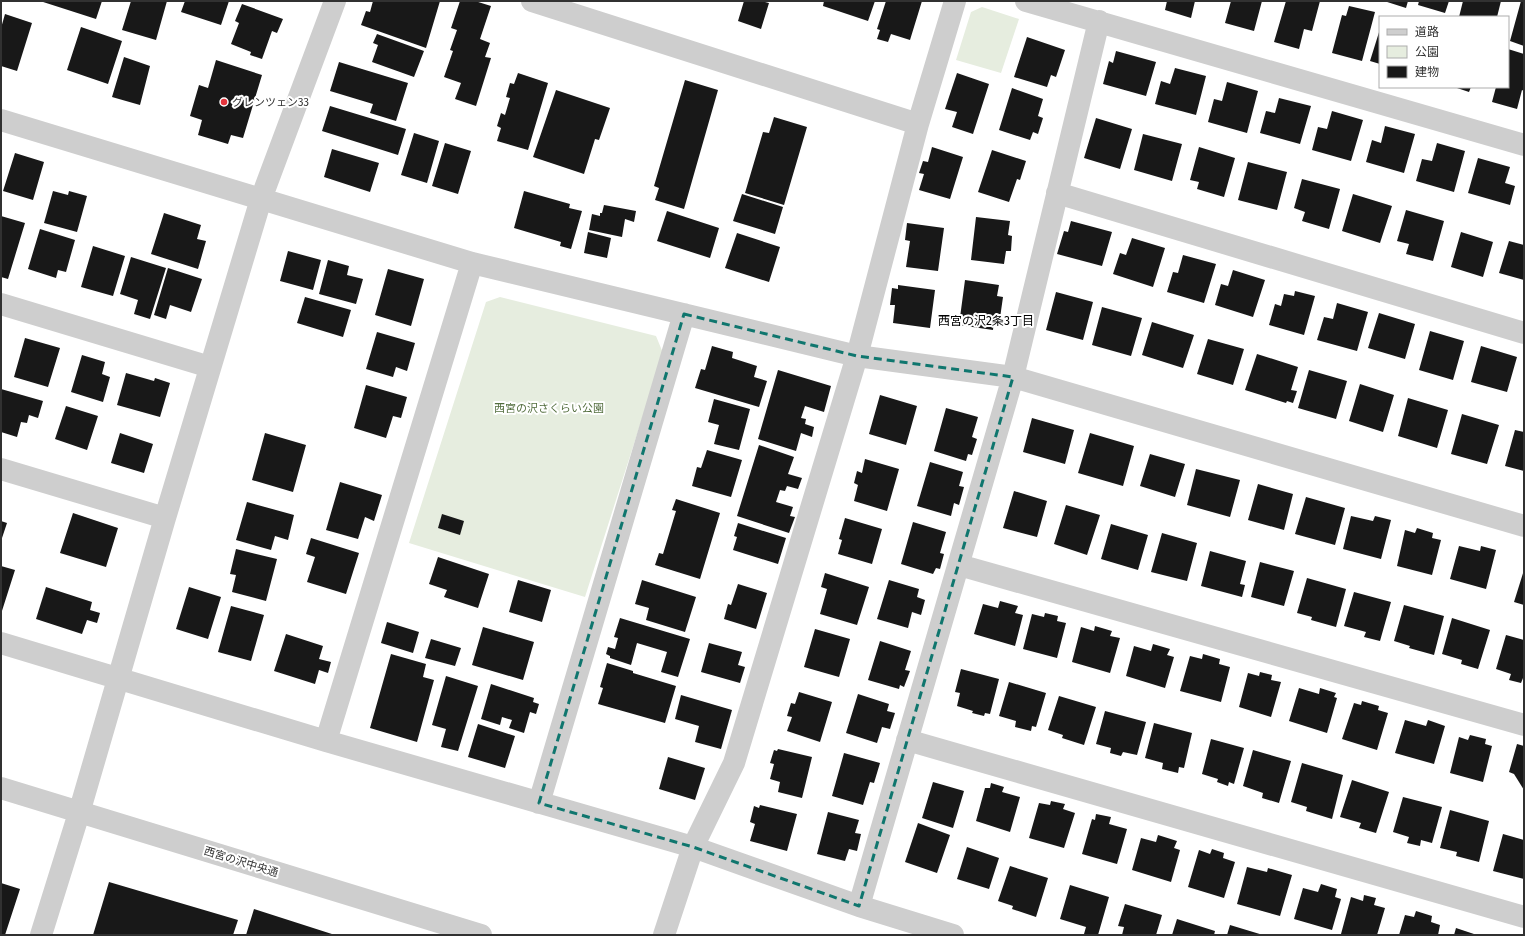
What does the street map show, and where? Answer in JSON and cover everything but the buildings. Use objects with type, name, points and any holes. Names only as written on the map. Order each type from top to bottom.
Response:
[{"type":"street","points":[[41,935],[119,679],[165,518],[260,199],[335,1]]},
{"type":"street","points":[[532,1],[918,124]]},
{"type":"street","points":[[664,935],[693,847],[734,763],[857,356],[918,124],[955,1]]},
{"type":"street","points":[[1026,1],[1524,145]]},
{"type":"street","points":[[859,906],[1013,378],[1099,21]]},
{"type":"street","points":[[1,120],[472,263],[857,356],[1013,378],[1524,526]]},
{"type":"street","points":[[1058,193],[1524,333]]},
{"type":"street","points":[[326,741],[472,263]]},
{"type":"street","points":[[1,304],[210,367]]},
{"type":"street","points":[[539,803],[684,314]]},
{"type":"street","points":[[1,469],[165,518]]},
{"type":"street","points":[[958,565],[1524,725]]},
{"type":"street","points":[[1,643],[326,741],[693,847],[859,906],[953,935]]},
{"type":"street","points":[[907,740],[1524,917]]},
{"type":"street","name":"西宮の沢中央通","points":[[1,788],[481,935]]},
{"type":"highlighted area","points":[[684,314],[857,356],[1013,377],[859,906],[693,847],[539,803]]},
{"type":"green space","points":[[982,7],[1019,19],[1001,73],[956,60],[971,12]]},
{"type":"green space","name":"西宮の沢さくらい公園","points":[[500,297],[656,336],[663,353],[585,597],[409,543],[486,302]]},
{"type":"place","name":"グレンツェン33","points":[[224,102]]},
{"type":"district","name":"西宮の沢2条3丁目","points":[[986,321]]}]
